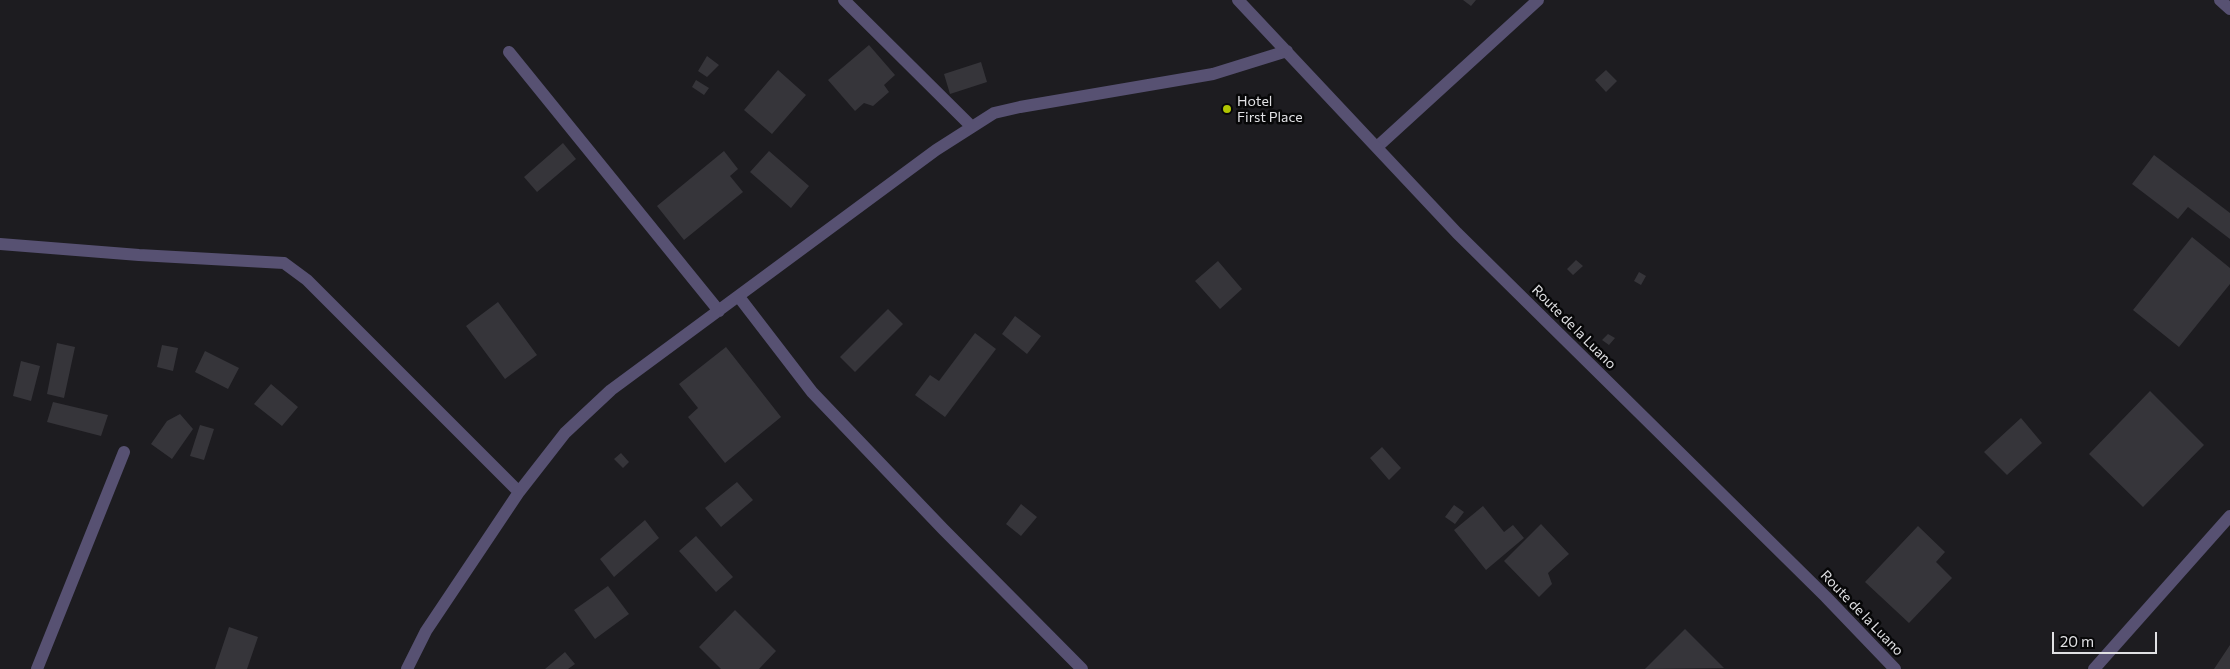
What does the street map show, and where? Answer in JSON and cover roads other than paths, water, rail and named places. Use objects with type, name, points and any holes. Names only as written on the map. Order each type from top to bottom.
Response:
[{"type":"street","points":[[844,0],[972,127]]},
{"type":"street","name":"Route de la Luano","points":[[1238,0],[1288,51],[1457,233],[1826,597],[1895,669]]},
{"type":"street","points":[[1377,147],[1538,0]]},
{"type":"street","points":[[2220,0],[2230,9]]},
{"type":"street","points":[[408,669],[426,631],[520,492],[565,433],[611,390],[936,150],[994,113],[1213,74],[1288,51]]},
{"type":"street","points":[[509,52],[719,311]]},
{"type":"street","points":[[0,244],[139,256],[284,263],[306,280],[520,492]]},
{"type":"street","points":[[739,297],[812,392],[943,529],[1082,669]]},
{"type":"street","points":[[37,669],[124,452]]},
{"type":"street","points":[[2094,669],[2230,516]]},
{"type":"place","name":"Hotel First Place","points":[[1227,109]]}]
